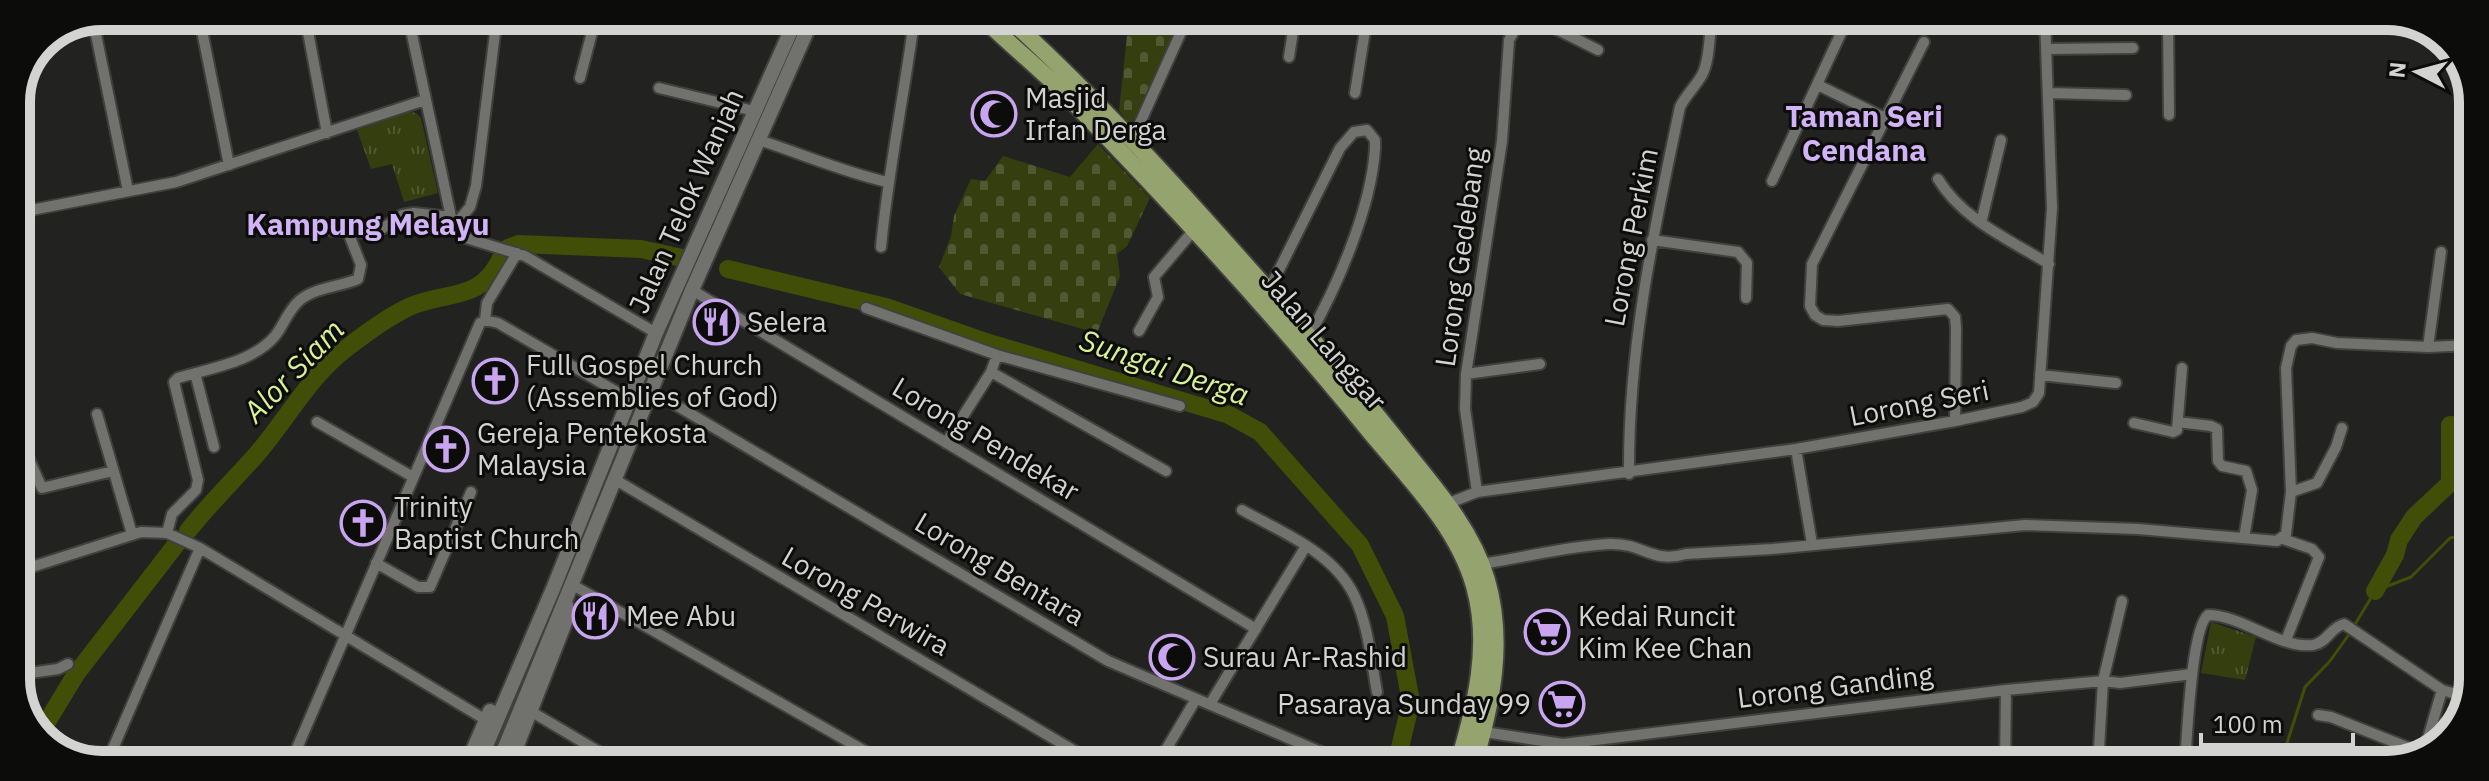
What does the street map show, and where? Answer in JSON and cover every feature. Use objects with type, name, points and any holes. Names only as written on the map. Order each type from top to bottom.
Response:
[{"type":"main road","name":"Jalan Telok Wanjah","points":[[503,751],[530,686],[629,399],[754,111],[798,30]]},
{"type":"main road","name":"Jalan Telok Wanjah","points":[[484,751],[514,679],[563,589],[614,479],[692,290],[759,140],[800,30]]},
{"type":"main road","name":"Jalan Langgar","points":[[996,30],[1072,100],[1464,530],[1487,579],[1497,637],[1493,687],[1478,751]]},
{"type":"main road","name":"Jalan Langgar","points":[[1021,30],[1083,88],[1339,368],[1441,508],[1474,583],[1483,638],[1478,685],[1461,751]]},
{"type":"main road","points":[[515,751],[566,620],[563,589]]},
{"type":"main road","points":[[473,751],[504,679],[563,589]]},
{"type":"street","points":[[95,30],[128,191]]},
{"type":"street","points":[[202,30],[229,165]]},
{"type":"street","points":[[308,30],[327,133]]},
{"type":"street","points":[[411,30],[453,221],[466,238],[517,253],[656,333]]},
{"type":"street","points":[[453,221],[470,207],[476,186],[495,30]]},
{"type":"street","points":[[580,78],[593,30]]},
{"type":"street","points":[[881,247],[887,182],[913,30]]},
{"type":"street","points":[[1121,154],[1132,141],[1183,30]]},
{"type":"street","points":[[1289,57],[1293,30]]},
{"type":"street","points":[[1355,93],[1365,30]]},
{"type":"street","name":"Lorong Gedebang","points":[[1477,492],[1465,409],[1466,374],[1502,141],[1509,40],[1514,30]]},
{"type":"street","name":"Lorong Gedebang","points":[[1558,30],[1598,50]]},
{"type":"street","name":"Lorong Perkim","points":[[1629,474],[1628,415],[1633,358],[1652,240],[1680,107],[1701,76],[1710,30]]},
{"type":"street","points":[[1772,181],[1843,30]]},
{"type":"street","name":"Lorong Seri","points":[[1441,508],[1477,492],[1629,474],[1796,449],[1955,421],[2033,402],[2039,393],[2052,176],[2045,30]]},
{"type":"street","points":[[2168,30],[2169,115]]},
{"type":"street","points":[[1924,42],[1812,264],[1810,306],[1815,315],[1823,320],[1948,309],[1955,317],[1955,421]]},
{"type":"street","points":[[2046,49],[2133,48]]},
{"type":"street","points":[[1818,85],[1885,118]]},
{"type":"street","points":[[659,88],[754,111]]},
{"type":"street","points":[[2049,93],[2126,95]]},
{"type":"street","points":[[30,210],[176,182],[425,100]]},
{"type":"street","points":[[1269,290],[1340,148],[1354,132],[1367,130],[1375,140],[1375,149],[1363,208],[1338,281],[1309,336]]},
{"type":"street","points":[[759,140],[820,159],[856,175],[887,182]]},
{"type":"street","points":[[1981,223],[2001,140]]},
{"type":"street","points":[[1938,179],[1959,207],[2049,264]]},
{"type":"street","points":[[332,231],[376,233],[402,215],[414,213],[453,221]]},
{"type":"street","points":[[1139,331],[1158,297],[1154,277],[1193,231]]},
{"type":"street","points":[[167,533],[172,514],[198,485],[198,474],[174,385],[178,378],[240,359],[261,349],[276,335],[299,301],[312,293],[358,279],[361,265],[348,232]]},
{"type":"street","points":[[1652,240],[1738,252],[1747,263],[1746,298]]},
{"type":"street","points":[[2428,347],[2441,252]]},
{"type":"street","points":[[296,751],[476,328],[485,320],[487,303],[517,253]]},
{"type":"street","name":"Lorong Pendekar","points":[[692,290],[1256,629]]},
{"type":"street","points":[[866,308],[997,355],[1180,406]]},
{"type":"street","points":[[485,320],[498,323],[629,399]]},
{"type":"street","points":[[2283,539],[2291,492],[2286,368],[2291,346],[2296,340],[2312,338],[2337,343],[2459,346]]},
{"type":"street","points":[[946,443],[991,372],[997,355]]},
{"type":"street","points":[[1466,374],[1540,364]]},
{"type":"street","points":[[2134,423],[2173,432],[2177,430],[2182,368]]},
{"type":"street","points":[[991,372],[1166,471]]},
{"type":"street","points":[[195,373],[214,447]]},
{"type":"street","points":[[2040,375],[2116,383]]},
{"type":"street","name":"Lorong Bentara","points":[[650,392],[1108,661],[1319,751]]},
{"type":"street","points":[[97,414],[132,534]]},
{"type":"street","points":[[317,422],[413,477]]},
{"type":"street","points":[[2178,422],[2217,429],[2218,461],[2222,466],[2246,471],[2252,490],[2244,538]]},
{"type":"street","points":[[2291,492],[2317,483],[2336,447],[2342,428]]},
{"type":"street","points":[[1796,449],[1812,544]]},
{"type":"street","points":[[30,462],[42,488],[113,471]]},
{"type":"street","name":"Lorong Perwira","points":[[614,479],[1075,751]]},
{"type":"street","points":[[376,563],[418,587],[430,587],[471,492]]},
{"type":"street","points":[[1242,510],[1306,546],[1334,567],[1354,596],[1363,622],[1377,692]]},
{"type":"street","points":[[1480,564],[1607,544],[1631,545],[1664,558],[2025,525],[2283,539],[2312,549],[2319,557],[2286,640]]},
{"type":"street","points":[[30,567],[132,534],[150,531],[167,533],[200,548],[486,720]]},
{"type":"street","points":[[1210,704],[1306,546]]},
{"type":"street","points":[[112,751],[200,548]]},
{"type":"street","points":[[563,589],[864,751]]},
{"type":"street","points":[[2099,751],[2103,681],[2122,601]]},
{"type":"street","points":[[2186,751],[2192,674],[2201,621],[2208,615],[2286,640],[2313,645],[2344,624],[2442,690],[2457,694]]},
{"type":"street","points":[[30,673],[58,669],[68,664]]},
{"type":"street","name":"Lorong Ganding","points":[[1484,732],[1563,744],[2006,690],[2103,681],[2120,683],[2192,674]]},
{"type":"street","points":[[2005,751],[2006,690]]},
{"type":"street","points":[[2427,738],[2442,690]]},
{"type":"street","points":[[1165,751],[1196,699]]},
{"type":"street","points":[[532,712],[598,751]]},
{"type":"street","points":[[2318,715],[2331,717],[2408,747]]},
{"type":"green space","points":[[1128,30],[1178,30],[1147,98],[1130,125],[1119,110]]},
{"type":"green space","points":[[410,112],[421,118],[438,193],[404,202],[392,164],[371,169],[357,130]]},
{"type":"green space","points":[[1098,144],[1150,198],[1127,246],[1117,254],[1120,276],[1097,333],[960,294],[939,267],[951,236],[954,216],[971,179],[985,181],[1003,156],[1070,177]]},
{"type":"green space","points":[[2211,622],[2256,637],[2245,680],[2201,673]]},
{"type":"waterway","name":"Alor Siam","points":[[508,248],[519,244],[641,249],[682,258]]},
{"type":"waterway","name":"Alor Siam","points":[[188,531],[257,454],[310,384],[334,358],[409,307],[473,289],[493,272],[501,258]]},
{"type":"waterway","name":"Sungai Derga","points":[[728,269],[886,307],[983,341],[1229,415],[1260,432],[1360,545],[1395,616],[1411,702],[1399,751]]},
{"type":"waterway","points":[[2375,591],[2395,555],[2399,540],[2414,517],[2450,483],[2450,425],[2459,425]]},
{"type":"waterway","points":[[2354,626],[2375,591],[2411,577],[2450,538],[2459,536]]},
{"type":"waterway","name":"Alor Siam","points":[[46,724],[76,674],[178,542]]},
{"type":"waterway","points":[[2284,751],[2305,687],[2330,661],[2350,633]]},
{"type":"place","name":"Masjid Irfan Derga","points":[[994,114]]},
{"type":"place","name":"Selera","points":[[716,322]]},
{"type":"place","name":"Full Gospel Church (Assemblies of God)","points":[[495,381]]},
{"type":"place","name":"Gereja Pentekosta Malaysia","points":[[446,449]]},
{"type":"place","name":"Trinity Baptist Church","points":[[363,523]]},
{"type":"place","name":"Mee Abu","points":[[595,616]]},
{"type":"place","name":"Kedai Runcit Kim Kee Chan","points":[[1547,632]]},
{"type":"place","name":"Surau Ar-Rashid","points":[[1172,657]]},
{"type":"place","name":"Pasaraya Sunday 99","points":[[1562,704]]},
{"type":"district","name":"Taman Seri Cendana","points":[[1864,134]]},
{"type":"district","name":"Kampung Melayu","points":[[368,225]]}]
